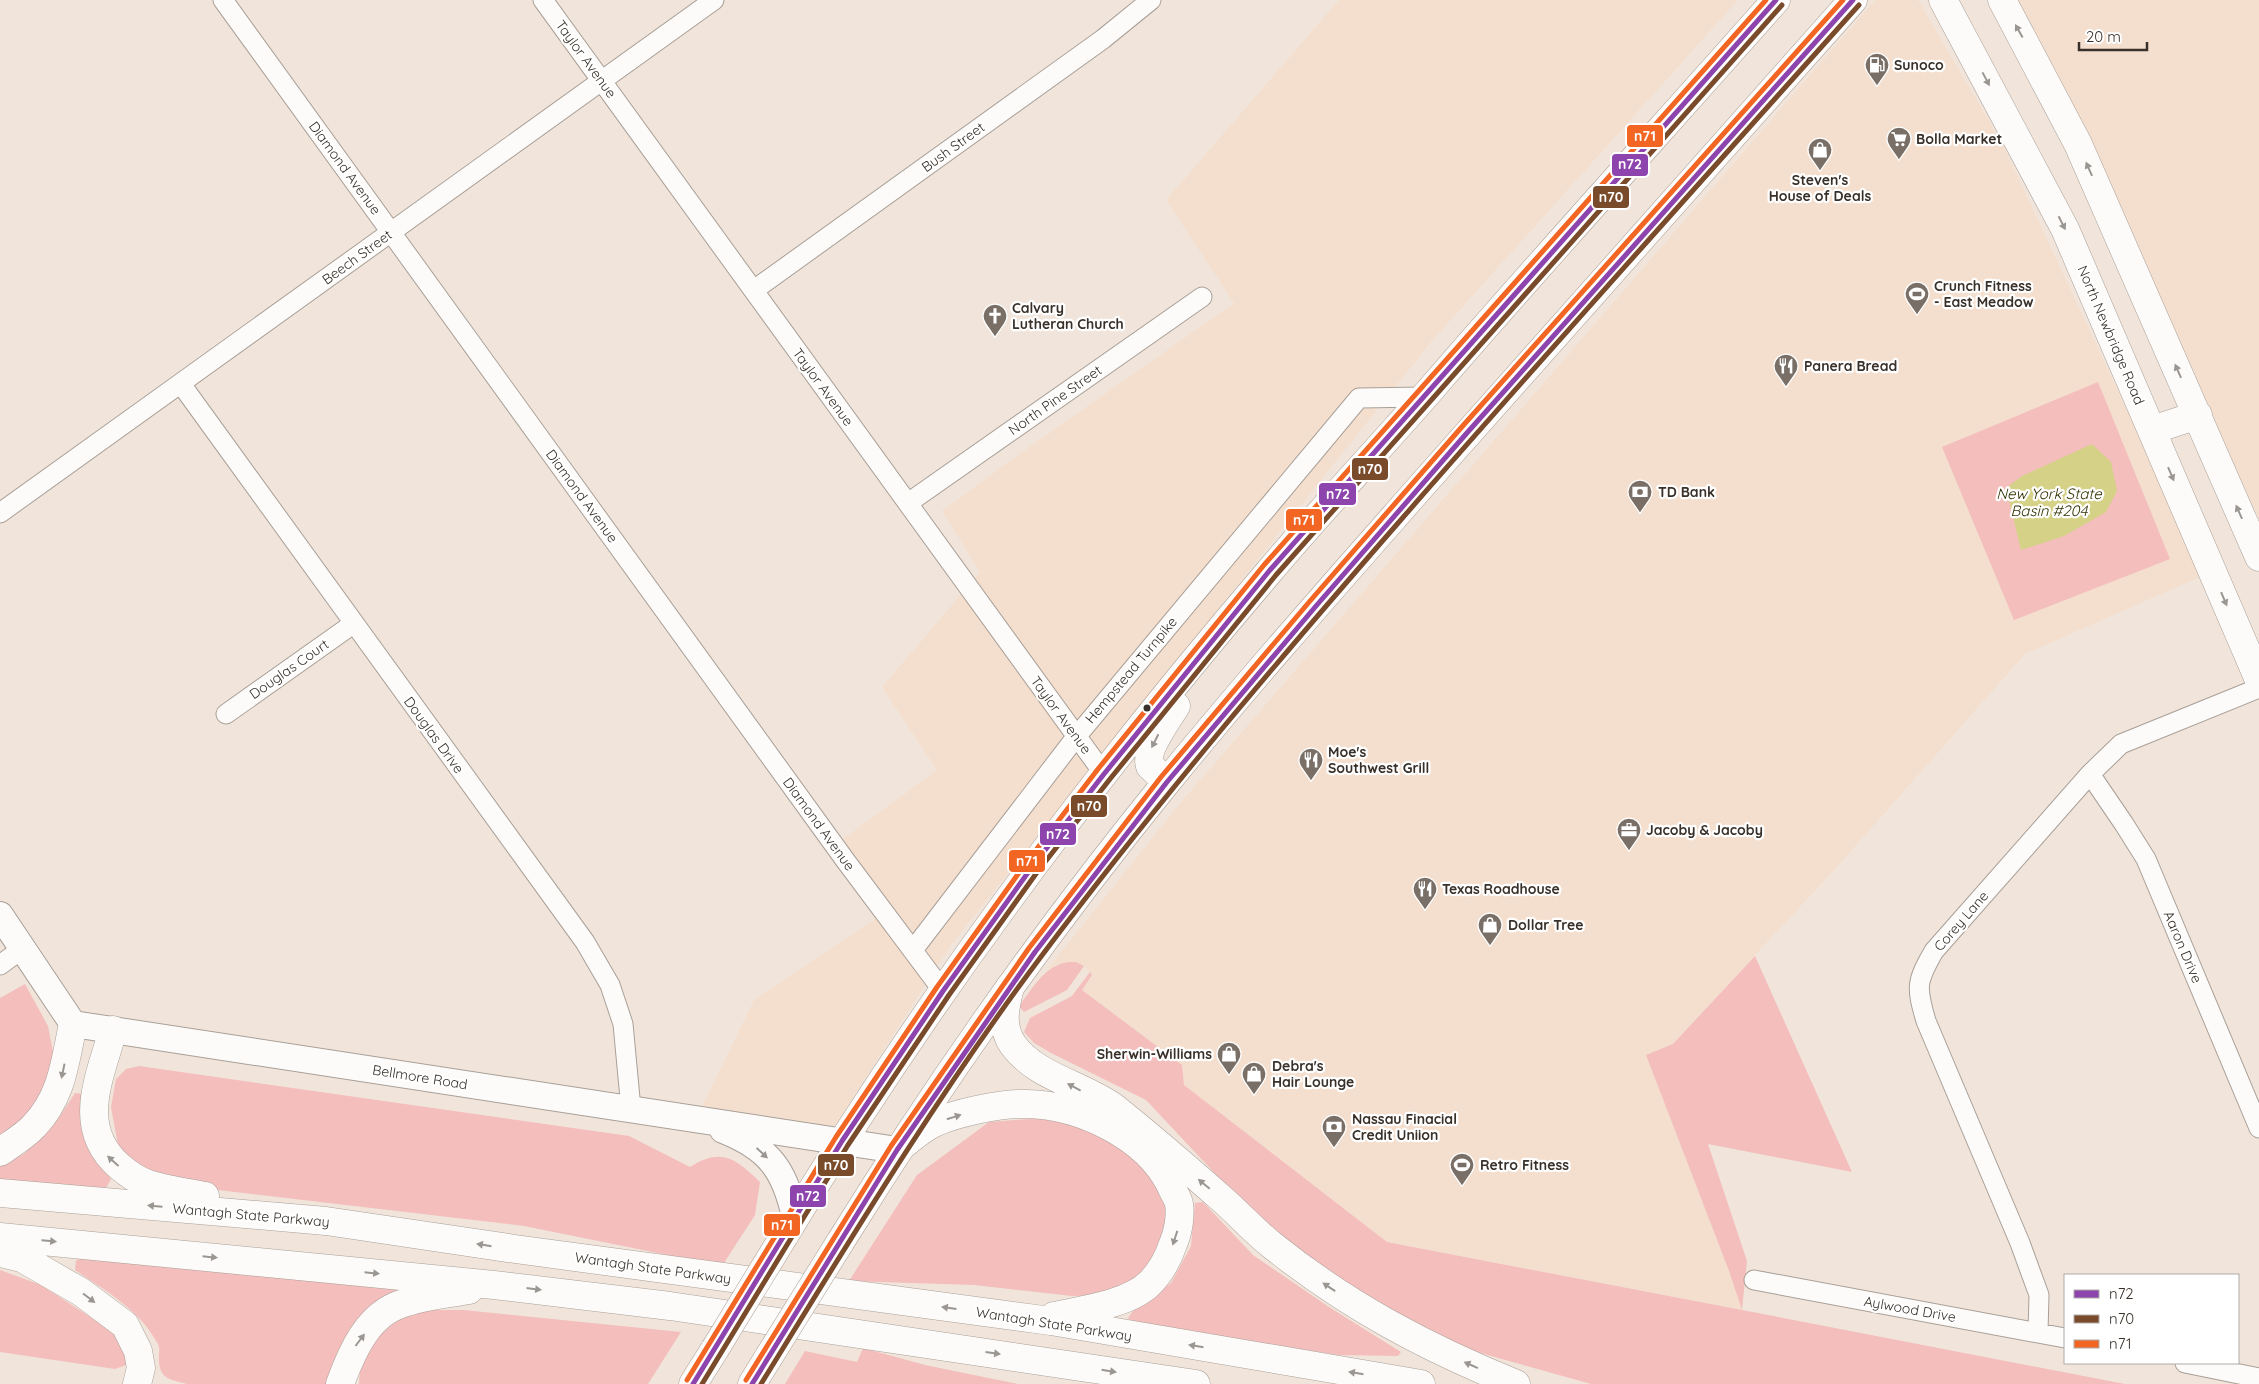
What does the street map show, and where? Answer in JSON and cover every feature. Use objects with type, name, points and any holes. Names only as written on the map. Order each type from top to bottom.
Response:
[{"type":"main road","points":[[693,1384],[842,1141],[943,991],[1037,860],[1104,774],[1270,570],[1776,0]]},
{"type":"main road","points":[[752,1384],[897,1150],[1010,987],[1064,913],[1167,782],[1460,442],[1853,0]]},
{"type":"main road","name":"North Newbridge Road","points":[[1943,0],[2066,229],[2259,680]]},
{"type":"main road","points":[[2002,0],[2071,130],[2259,557]]},
{"type":"main road","points":[[2152,430],[2198,415]]},
{"type":"main road","points":[[1167,782],[1150,766],[1148,758],[1153,746],[1190,684],[1270,570]]},
{"type":"main road","points":[[0,915],[73,1024],[60,1087],[50,1107],[33,1128],[0,1152]]},
{"type":"main road","points":[[1010,987],[1004,1014],[1006,1027],[1012,1044],[1025,1057],[1044,1070],[1113,1107],[1224,1200],[1271,1245],[1354,1304],[1406,1335],[1516,1384]]},
{"type":"main road","name":"Bellmore Road","points":[[73,1024],[631,1109],[688,1116],[897,1150]]},
{"type":"main road","points":[[113,1030],[94,1100],[96,1134],[106,1155],[127,1173],[148,1184],[326,1221]]},
{"type":"main road","points":[[897,1150],[933,1123],[986,1108],[1026,1104],[1060,1109],[1111,1127],[1143,1148],[1160,1168],[1179,1204],[1178,1232],[1167,1262],[1149,1284],[1118,1302],[1039,1319]]},
{"type":"main road","points":[[688,1116],[747,1140],[765,1154],[777,1168],[787,1186],[790,1227]]},
{"type":"main road","name":"Wantagh State Parkway","points":[[0,1193],[326,1221],[515,1249],[1039,1319],[1421,1384]]},
{"type":"main road","points":[[0,1236],[494,1284],[670,1306],[1196,1384]]},
{"type":"main road","points":[[0,1252],[22,1258],[81,1292],[125,1325],[138,1351],[141,1368],[137,1384]]},
{"type":"main road","points":[[340,1384],[356,1344],[379,1317],[400,1304],[494,1284]]},
{"type":"main road","points":[[1061,1363],[1087,1384]]},
{"type":"street","name":"Diamond Avenue","points":[[223,0],[845,860],[943,991]]},
{"type":"street","name":"Taylor Avenue","points":[[544,0],[1104,774]]},
{"type":"street","name":"Beech Street","points":[[0,513],[714,0]]},
{"type":"street","name":"Bush Street","points":[[754,290],[1103,39],[1151,0]]},
{"type":"street","name":"North Pine Street","points":[[908,503],[1202,297]]},
{"type":"street","name":"Douglas Drive","points":[[181,384],[585,942],[610,985],[624,1024],[631,1109]]},
{"type":"street","name":"Hempstead Turnpike","points":[[913,950],[1076,737],[1359,398],[1424,397]]},
{"type":"street","name":"Douglas Court","points":[[226,714],[353,624]]},
{"type":"street","name":"Corey Lane","points":[[2038,1332],[2039,1295],[2020,1243],[1926,1022],[1918,996],[1920,976],[1934,951],[2090,774],[2121,744],[2259,688]]},
{"type":"street","name":"Aaron Drive","points":[[2090,774],[2146,859],[2259,1128]]},
{"type":"street","points":[[0,965],[23,948]]},
{"type":"street","name":"Aylwood Drive","points":[[1754,1280],[2064,1338]]},
{"type":"street","points":[[2189,1364],[2259,1378]]},
{"type":"shaded area","points":[[1339,0],[1738,0],[1431,342],[951,945],[834,1127],[699,1113],[754,1000],[881,915],[828,850],[937,770],[882,687],[980,572],[942,511],[1234,303],[1166,200]]},
{"type":"shaded area","points":[[1875,0],[1918,0],[2003,145],[2204,575],[2025,654],[1844,859],[1673,1044],[1646,1055],[1729,1271],[1742,1310],[1387,1242],[1184,1085],[1182,1065],[1082,990],[1092,975],[1084,966],[1076,962],[1068,962],[1057,964],[1046,971],[1177,807]]},
{"type":"shaded area","points":[[2009,0],[2259,0],[2259,519],[2050,63]]},
{"type":"shaded area","points":[[2098,382],[2170,559],[2014,620],[1942,447]]},
{"type":"shaded area","points":[[1755,956],[1852,1172],[1708,1144],[1747,1261],[1742,1310],[1729,1271],[1646,1055],[1673,1044]]},
{"type":"shaded area","points":[[1068,962],[1076,962],[1084,966],[1067,990],[1024,1012],[1019,1006],[1034,985],[1052,968]]},
{"type":"shaded area","points":[[1090,972],[1092,975],[1082,990],[1182,1065],[1184,1085],[1387,1242],[2125,1384],[1591,1384],[1473,1351],[1394,1314],[1300,1254],[1252,1213],[1146,1100],[1051,1053],[1034,1043],[1024,1032],[1030,1018],[1072,996]]},
{"type":"shaded area","points":[[25,984],[48,1026],[54,1057],[38,1104],[0,1142],[0,998]]},
{"type":"shaded area","points":[[139,1066],[629,1136],[690,1167],[711,1158],[728,1158],[743,1167],[760,1182],[755,1215],[722,1266],[524,1226],[167,1184],[138,1169],[118,1145],[111,1107],[116,1079],[126,1069]]},
{"type":"shaded area","points":[[75,1093],[84,1094],[93,1154],[111,1179],[106,1188],[0,1181],[0,1166],[24,1154],[54,1125]]},
{"type":"shaded area","points":[[1041,1118],[1088,1126],[1133,1155],[1165,1193],[1166,1240],[1147,1274],[1112,1295],[1072,1296],[974,1285],[849,1281],[917,1175],[989,1122]]},
{"type":"shaded area","points":[[1203,1202],[1253,1255],[1329,1307],[1401,1352],[1398,1356],[1339,1355],[1134,1324],[1128,1318],[1135,1308],[1171,1283],[1191,1246],[1195,1203]]},
{"type":"shaded area","points":[[102,1254],[421,1290],[334,1384],[187,1384],[169,1379],[162,1373],[159,1363],[159,1345],[142,1321],[121,1302],[75,1270],[76,1260]]},
{"type":"shaded area","points":[[0,1270],[41,1285],[121,1337],[131,1359],[126,1365],[115,1369],[0,1352]]},
{"type":"shaded area","points":[[411,1310],[464,1310],[681,1332],[648,1384],[359,1384],[360,1371],[369,1349],[391,1325]]},
{"type":"shaded area","points":[[863,1348],[925,1365],[1018,1384],[785,1384],[805,1351],[857,1362]]},
{"type":"water","name":"New York State Basin #204","points":[[2092,444],[2111,462],[2117,491],[2106,512],[2064,536],[2021,550],[2006,488],[2022,476]]},
{"type":"transit line","name":"n71","points":[[687,1380],[836,1137],[937,987],[1026,863],[1098,769],[1264,565],[1766,0]]},
{"type":"transit line","name":"n72","points":[[693,1384],[842,1141],[943,991],[1032,867],[1104,774],[1270,570],[1776,0]]},
{"type":"transit line","name":"n71","points":[[746,1380],[891,1146],[1029,948],[1161,777],[1310,601],[1460,429],[1843,0]]},
{"type":"transit line","name":"n72","points":[[752,1384],[897,1150],[1035,952],[1167,782],[1316,606],[1466,434],[1853,0]]},
{"type":"transit line","name":"n70","points":[[702,1384],[848,1145],[949,995],[1038,871],[1110,779],[1276,575],[1782,5]]},
{"type":"transit line","name":"n70","points":[[761,1384],[932,1112],[1005,1006],[1085,898],[1172,789],[1307,628],[1570,328],[1859,5]]},
{"type":"place","name":"Sunoco","points":[[1877,86]]},
{"type":"place","name":"Bolla Market","points":[[1899,160]]},
{"type":"place","name":"Steven's House of Deals","points":[[1820,171]]},
{"type":"place","name":"Crunch Fitness - East Meadow","points":[[1917,315]]},
{"type":"place","name":"Calvary Lutheran Church","points":[[995,337]]},
{"type":"place","name":"Panera Bread","points":[[1786,387]]},
{"type":"place","name":"TD Bank","points":[[1640,513]]},
{"type":"place","name":"Moe's Southwest Grill","points":[[1311,781]]},
{"type":"place","name":"Jacoby & Jacoby","points":[[1629,851]]},
{"type":"place","name":"Texas Roadhouse","points":[[1425,910]]},
{"type":"place","name":"Dollar Tree","points":[[1490,946]]},
{"type":"place","name":"Sherwin-Williams","points":[[1229,1075]]},
{"type":"place","name":"Debra's Hair Lounge","points":[[1254,1095]]},
{"type":"place","name":"Nassau Finacial Credit Uniion","points":[[1334,1148]]},
{"type":"place","name":"Retro Fitness","points":[[1462,1186]]}]
